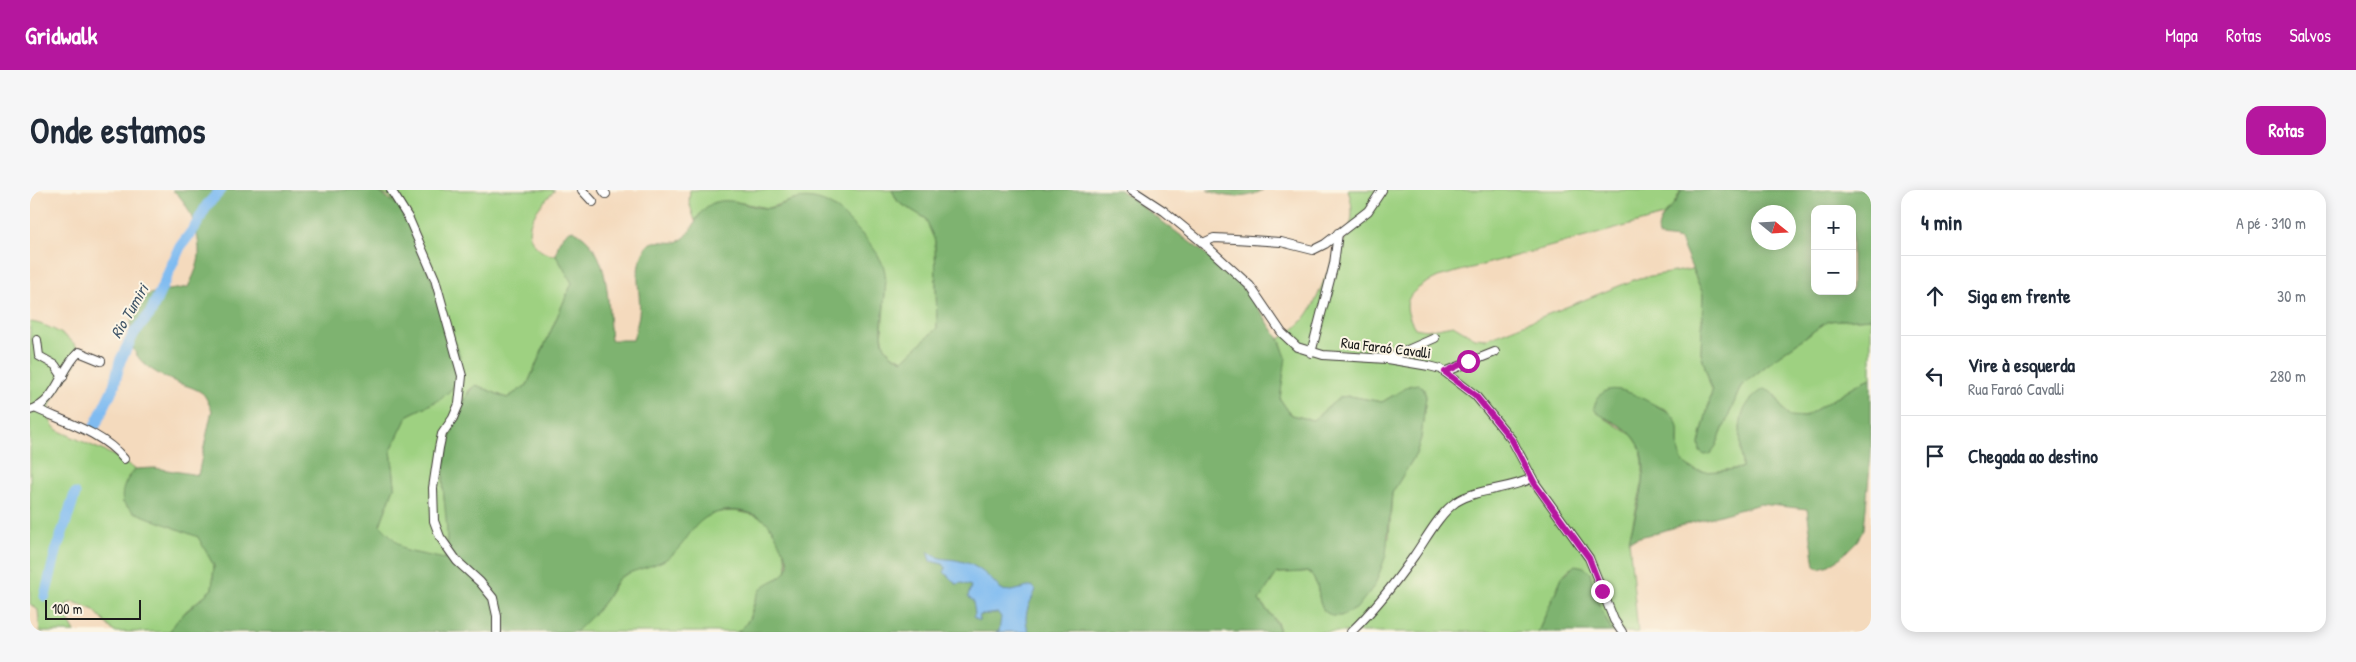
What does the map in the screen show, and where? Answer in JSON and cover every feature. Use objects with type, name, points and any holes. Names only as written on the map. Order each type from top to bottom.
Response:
[{"type":"street","points":[[391,190],[409,219],[435,279],[462,376],[459,404],[453,418],[442,434],[438,448],[433,488],[434,521],[440,537],[457,561],[480,582],[493,598],[497,616],[497,632]]},
{"type":"street","points":[[582,190],[593,202]]},
{"type":"street","name":"Rua Faraó Cavalli","points":[[1132,190],[1164,211],[1203,243],[1250,286],[1282,333],[1297,347],[1310,353],[1387,359],[1429,366],[1445,372],[1475,395],[1512,440],[1532,478],[1589,558],[1614,620],[1622,632]]},
{"type":"street","points":[[1203,243],[1214,238],[1255,240],[1281,242],[1313,250],[1325,244],[1368,211],[1382,190]]},
{"type":"street","points":[[1310,353],[1334,264],[1338,233]]},
{"type":"street","points":[[1387,359],[1436,338]]},
{"type":"street","points":[[37,340],[39,356],[55,365],[62,378]]},
{"type":"street","points":[[101,360],[79,352],[56,389],[33,410],[88,432],[115,448],[124,459]]},
{"type":"street","points":[[1445,372],[1495,352]]},
{"type":"street","points":[[1350,632],[1381,601],[1454,503],[1464,498],[1524,482],[1532,478]]},
{"type":"green space","points":[[172,190],[376,190],[403,209],[460,356],[458,383],[441,399],[408,415],[391,450],[395,485],[380,525],[406,551],[445,559],[447,536],[443,487],[446,453],[456,422],[468,393],[476,385],[507,398],[527,385],[572,283],[556,255],[563,236],[573,230],[586,239],[595,250],[601,263],[608,294],[611,340],[633,340],[640,306],[639,265],[646,248],[653,242],[677,242],[681,240],[690,232],[707,206],[720,201],[733,201],[769,208],[807,198],[826,203],[837,210],[866,239],[881,260],[885,277],[882,321],[883,340],[888,352],[903,360],[937,328],[935,241],[925,218],[898,202],[892,190],[1120,190],[1218,263],[1247,292],[1279,339],[1286,357],[1280,399],[1291,415],[1313,420],[1340,397],[1350,396],[1382,402],[1411,385],[1419,384],[1424,389],[1426,396],[1421,438],[1416,454],[1392,493],[1386,555],[1375,585],[1356,609],[1341,616],[1332,616],[1324,611],[1320,602],[1317,585],[1310,572],[1277,573],[1259,600],[1275,621],[1279,629],[1277,632],[737,632],[748,621],[759,592],[766,584],[784,574],[787,570],[788,560],[767,522],[753,514],[722,511],[702,520],[678,549],[661,562],[621,577],[601,606],[576,632],[169,632],[179,618],[212,589],[214,566],[198,537],[134,512],[123,503],[122,493],[125,484],[135,469],[155,468],[198,475],[212,410],[205,396],[200,392],[161,375],[143,363],[132,346],[130,336],[131,323],[138,303],[150,294],[188,287],[197,265],[199,243],[194,222],[184,203]]},
{"type":"green space","points":[[376,190],[555,190],[534,215],[529,230],[530,238],[542,251],[547,254],[556,255],[572,283],[527,385],[507,398],[476,385],[469,390],[451,432],[443,476],[448,521],[446,560],[406,551],[380,525],[395,485],[391,450],[408,415],[441,399],[391,198]]},
{"type":"green space","points":[[690,190],[892,190],[898,202],[925,218],[935,240],[937,328],[903,360],[891,354],[884,346],[882,332],[886,280],[881,261],[864,237],[834,207],[793,200],[768,208],[737,202],[700,214],[695,221],[689,202]]},
{"type":"green space","points":[[1207,190],[1263,190],[1242,197],[1235,197]]},
{"type":"green space","points":[[1348,190],[1681,190],[1674,204],[1663,216],[1438,277],[1421,286],[1410,296],[1407,310],[1415,328],[1426,330],[1453,325],[1475,338],[1486,339],[1639,278],[1692,269],[1703,294],[1701,353],[1712,391],[1699,444],[1716,446],[1741,386],[1781,354],[1828,321],[1871,318],[1871,378],[1804,417],[1788,416],[1775,395],[1740,426],[1742,468],[1709,472],[1690,468],[1684,463],[1679,453],[1678,429],[1674,418],[1667,411],[1648,403],[1604,418],[1632,435],[1639,445],[1643,460],[1643,481],[1629,540],[1638,632],[1612,632],[1597,600],[1590,573],[1584,567],[1577,566],[1569,569],[1562,577],[1538,632],[1277,632],[1279,629],[1277,622],[1259,600],[1277,573],[1310,572],[1317,585],[1320,602],[1389,538],[1392,493],[1416,454],[1421,438],[1426,396],[1411,385],[1382,402],[1350,396],[1340,397],[1313,420],[1291,415],[1280,399],[1284,354],[1279,339],[1299,325],[1306,317],[1348,232],[1352,213]]},
{"type":"green space","points":[[1681,190],[1871,190],[1871,318],[1828,321],[1781,354],[1741,386],[1716,446],[1710,454],[1705,455],[1700,452],[1699,444],[1712,391],[1701,353],[1703,294],[1680,240],[1659,236],[1658,230],[1659,223]]},
{"type":"green space","points":[[30,322],[57,331],[70,339],[78,349],[71,371],[52,401],[49,410],[50,420],[57,430],[115,456],[135,469],[128,477],[123,503],[126,506],[199,537],[214,566],[212,589],[186,611],[169,632],[114,632],[94,610],[74,602],[67,604],[66,611],[75,632],[40,632],[38,610],[30,604]]},
{"type":"green space","points":[[1871,378],[1871,454],[1864,529],[1857,541],[1840,558],[1829,565],[1819,568],[1815,566],[1807,509],[1760,504],[1629,540],[1640,500],[1644,472],[1643,458],[1639,446],[1632,435],[1624,428],[1596,412],[1594,408],[1599,397],[1606,391],[1616,389],[1638,396],[1669,412],[1677,425],[1679,453],[1683,462],[1690,468],[1708,472],[1742,468],[1740,434],[1743,414],[1747,405],[1764,389],[1775,396],[1788,416],[1804,417]]},
{"type":"green space","points":[[735,511],[757,516],[764,520],[778,538],[787,562],[784,575],[759,592],[749,619],[737,632],[576,632],[605,601],[619,578],[643,566],[653,564],[704,518],[718,512]]},
{"type":"green space","points":[[1575,565],[1584,567],[1590,573],[1597,600],[1612,632],[1538,632],[1562,577]]},
{"type":"water","points":[[927,551],[940,558],[960,561],[978,568],[1001,590],[1012,591],[1032,586],[1036,590],[1026,615],[1029,632],[996,632],[999,631],[1001,617],[998,613],[980,615],[979,621],[973,617],[975,614],[973,601],[968,597],[971,586],[962,583],[956,584],[944,572],[946,568],[943,564],[930,561]]},
{"type":"waterway","name":"Rio Tumiri","points":[[93,430],[114,386],[120,361],[134,333],[150,314],[180,247],[195,227],[207,205],[221,190]]},
{"type":"waterway","name":"Rio Tumiri","points":[[45,596],[57,548],[75,494]]},
{"type":"route","points":[[1468,361],[1445,372],[1475,395],[1512,440],[1535,484],[1589,558],[1602,591]]}]
